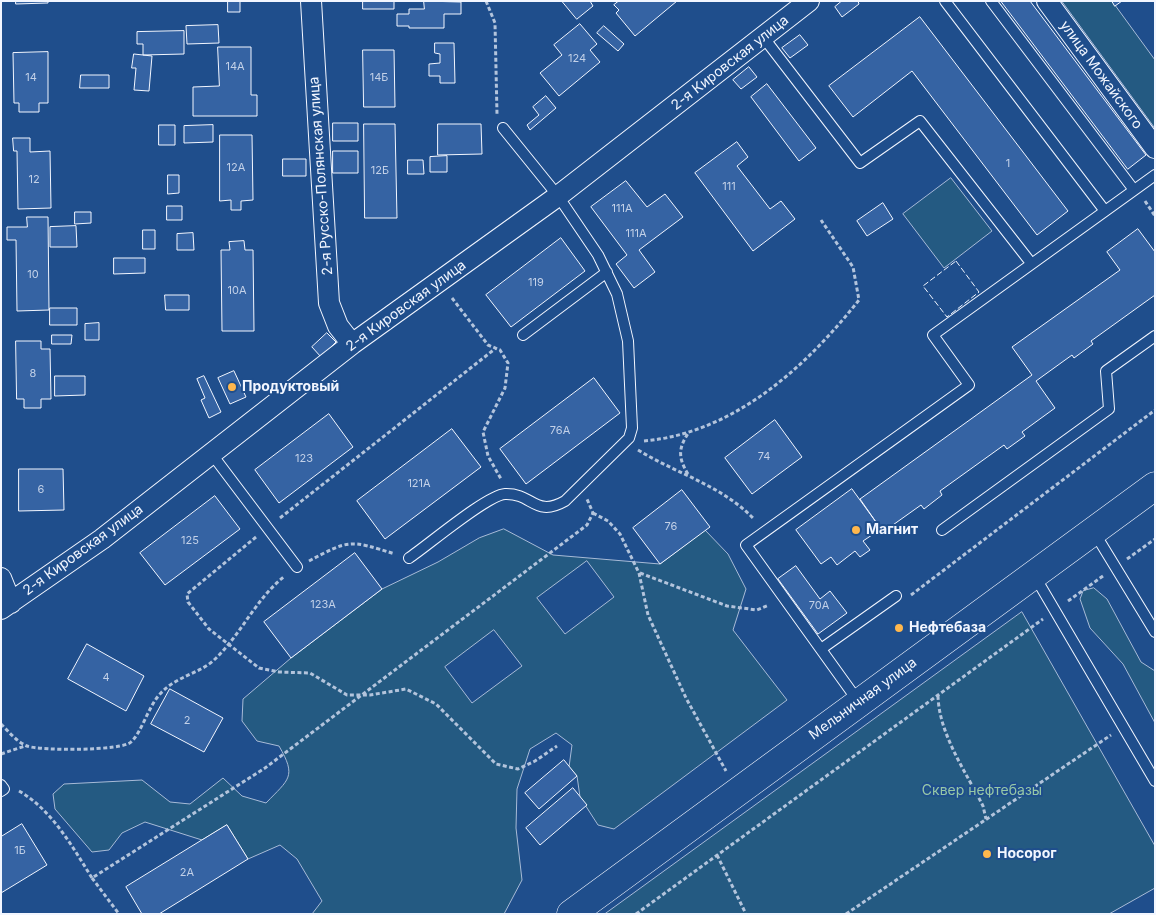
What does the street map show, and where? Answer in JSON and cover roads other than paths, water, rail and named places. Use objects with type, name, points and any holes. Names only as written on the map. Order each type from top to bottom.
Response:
[{"type":"main road","name":"Мельничная улица","points":[[572,914],[1155,486]]},
{"type":"street","name":"2-я Русско-Полянская улица","points":[[310,1],[329,303],[338,326],[352,344]]},
{"type":"street","name":"2-я Кировская улица","points":[[6,606],[102,539],[352,344],[558,196],[764,38],[809,1]]},
{"type":"street","name":"улица Можайского","points":[[1047,1],[1155,148]]},
{"type":"street","points":[[1,578],[6,606]]},
{"type":"lane","points":[[945,1],[1105,210]]},
{"type":"lane","points":[[991,1],[1134,190]]},
{"type":"lane","points":[[764,38],[860,163],[920,121],[1031,263]]},
{"type":"lane","points":[[409,558],[484,504],[503,494],[519,496],[540,507],[553,508],[566,501],[627,440],[632,428],[628,341],[617,294],[598,255],[558,196],[503,128]]},
{"type":"lane","points":[[859,702],[746,545],[969,385],[933,335],[1155,175]]},
{"type":"lane","points":[[523,335],[607,272]]},
{"type":"lane","points":[[942,530],[1109,409],[1106,371],[1155,336]]},
{"type":"lane","points":[[210,453],[297,567]]},
{"type":"lane","points":[[1094,531],[1155,632]]},
{"type":"lane","points":[[1034,575],[1155,781]]},
{"type":"lane","points":[[821,649],[896,596]]},
{"type":"place","name":"Продуктовый","points":[[232,387]]},
{"type":"place","name":"Магнит","points":[[856,530]]},
{"type":"place","name":"Нефтебаза","points":[[899,628]]},
{"type":"place","name":"Носорог","points":[[987,854]]},
{"type":"park label","name":"Сквер нефтебазы","points":[[982,791]]}]
